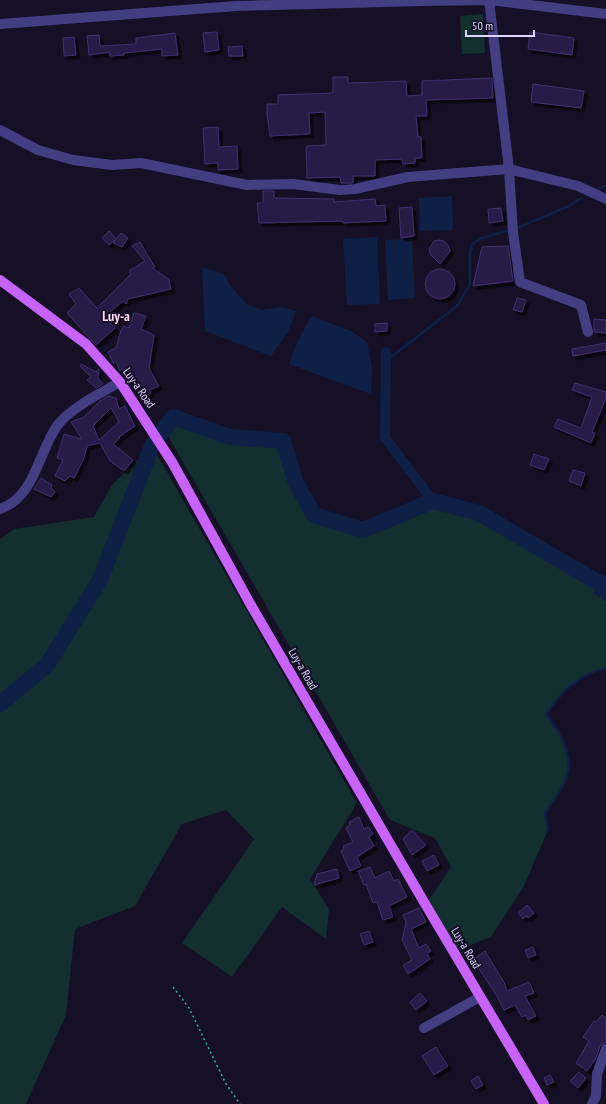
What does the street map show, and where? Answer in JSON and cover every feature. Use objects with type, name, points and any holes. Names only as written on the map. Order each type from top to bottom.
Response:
[{"type":"main road","name":"Luy-a Road","points":[[0,280],[86,344],[120,382],[172,462],[252,607],[544,1104]]},
{"type":"street","points":[[489,0],[510,169],[512,232],[520,282],[581,305],[588,332]]},
{"type":"street","points":[[0,24],[235,3],[489,0],[606,14]]},
{"type":"street","points":[[1,130],[38,150],[73,160],[112,165],[141,163],[247,185],[293,184],[340,190],[355,189],[408,177],[510,169],[578,186],[606,199]]},
{"type":"street","points":[[0,510],[21,498],[58,426],[84,402],[120,382]]},
{"type":"street","points":[[424,1028],[480,997]]},
{"type":"street","points":[[592,1104],[596,1096],[597,1074],[606,1049]]},
{"type":"path","points":[[172,987],[189,1008],[226,1084],[240,1104]]},
{"type":"green space","points":[[483,14],[485,53],[462,54],[460,16]]},
{"type":"green space","points":[[173,417],[230,437],[283,441],[296,483],[314,515],[363,530],[433,501],[479,513],[599,583],[594,593],[606,601],[606,668],[579,679],[564,691],[546,713],[564,743],[567,751],[569,768],[560,791],[545,813],[548,830],[524,886],[491,937],[454,951],[427,903],[451,867],[435,838],[390,820],[168,436],[165,430]]},
{"type":"green space","points":[[152,446],[357,803],[310,879],[329,909],[326,939],[282,907],[232,977],[182,943],[254,839],[226,810],[182,824],[135,906],[75,929],[66,1015],[26,1104],[0,1104],[0,539],[14,529],[94,517],[112,485]]},
{"type":"water","points":[[452,196],[453,230],[420,231],[419,198]]},
{"type":"water","points":[[377,237],[380,304],[347,305],[343,239]]},
{"type":"water","points":[[412,239],[415,298],[388,300],[385,240]]},
{"type":"water","points":[[202,267],[224,274],[232,288],[247,304],[261,310],[282,307],[296,311],[288,332],[271,356],[205,331]]},
{"type":"water","points":[[312,316],[351,331],[367,342],[372,368],[371,394],[289,364],[298,340]]},
{"type":"water","points":[[603,574],[606,576],[606,601],[593,593]]},
{"type":"building","points":[[217,32],[219,50],[205,52],[203,33]]},
{"type":"building","points":[[530,32],[574,38],[572,55],[528,49]]},
{"type":"building","points":[[175,33],[178,55],[162,56],[162,49],[124,53],[124,55],[110,56],[110,52],[89,55],[87,36],[99,35],[100,46],[136,44],[136,38]]},
{"type":"building","points":[[74,37],[76,55],[64,56],[63,38]]},
{"type":"building","points":[[242,46],[243,56],[229,56],[228,47]]},
{"type":"building","points":[[333,77],[348,77],[348,83],[406,81],[407,96],[422,95],[422,81],[492,78],[493,98],[426,100],[427,116],[416,116],[418,137],[421,137],[422,158],[415,158],[415,163],[403,164],[402,159],[375,160],[375,176],[353,176],[353,183],[341,183],[340,177],[307,178],[306,146],[326,145],[325,112],[309,113],[310,134],[270,136],[267,104],[278,104],[278,95],[333,93]]},
{"type":"building","points":[[533,84],[584,91],[581,108],[531,102]]},
{"type":"building","points":[[218,127],[219,147],[237,146],[238,169],[218,170],[218,163],[205,164],[203,128]]},
{"type":"building","points":[[263,191],[274,191],[274,198],[334,199],[334,202],[375,199],[376,206],[385,205],[386,221],[343,223],[342,221],[259,223],[257,203],[263,203]]},
{"type":"building","points":[[412,207],[414,236],[401,238],[399,208]]},
{"type":"building","points":[[501,208],[503,221],[489,223],[488,209]]},
{"type":"building","points":[[109,231],[116,239],[109,245],[102,238]]},
{"type":"building","points":[[121,233],[128,238],[122,247],[113,243]]},
{"type":"building","points":[[434,241],[444,241],[448,245],[450,251],[440,264],[431,255],[429,249]]},
{"type":"building","points":[[140,242],[155,267],[153,268],[169,280],[171,289],[128,299],[126,304],[123,301],[104,317],[115,328],[96,345],[67,313],[76,304],[69,294],[79,288],[97,308],[131,274],[129,271],[145,261],[132,246]]},
{"type":"building","points":[[508,246],[513,281],[473,286],[482,247]]},
{"type":"building","points":[[440,269],[451,273],[455,284],[451,295],[440,299],[429,295],[425,284],[429,273]]},
{"type":"building","points":[[517,298],[526,300],[522,312],[513,310]]},
{"type":"building","points":[[134,313],[146,316],[141,329],[154,335],[149,368],[159,386],[149,390],[151,393],[142,398],[123,369],[120,371],[116,362],[113,363],[108,352],[116,348],[121,330],[124,326],[129,328]]},
{"type":"building","points":[[594,319],[606,320],[606,333],[594,332]]},
{"type":"building","points":[[387,323],[387,331],[375,332],[375,324]]},
{"type":"building","points":[[606,343],[606,350],[573,356],[572,349]]},
{"type":"building","points":[[81,364],[96,372],[99,369],[98,378],[103,384],[96,388],[87,380],[91,377],[80,366]]},
{"type":"building","points":[[575,383],[606,392],[606,398],[592,432],[595,433],[591,443],[554,427],[558,419],[581,428],[592,397],[572,390]]},
{"type":"building","points":[[108,396],[116,398],[119,409],[125,406],[135,426],[119,437],[120,438],[113,444],[133,460],[124,471],[110,461],[100,443],[87,446],[84,458],[74,478],[70,476],[65,481],[55,476],[63,460],[57,458],[64,434],[82,439],[71,422],[84,417],[100,401]],"holes":[[[111,408],[119,422],[99,440],[93,426]]]},
{"type":"building","points":[[534,454],[549,459],[544,470],[530,465]]},
{"type":"building","points":[[573,470],[585,473],[581,486],[569,481]]},
{"type":"building","points":[[41,478],[52,485],[51,487],[55,492],[51,497],[34,489]]},
{"type":"building","points":[[359,817],[364,829],[368,827],[373,834],[369,837],[374,846],[357,857],[361,866],[350,871],[341,851],[344,849],[343,846],[353,842],[346,828],[350,824],[349,822]]},
{"type":"building","points":[[412,830],[426,845],[412,855],[403,839]]},
{"type":"building","points":[[434,855],[439,865],[427,871],[422,861]]},
{"type":"building","points":[[370,867],[375,878],[389,871],[394,881],[398,879],[407,897],[389,906],[393,917],[383,920],[377,902],[373,903],[366,884],[364,885],[358,871]]},
{"type":"building","points":[[337,869],[339,878],[314,885],[317,874]]},
{"type":"building","points":[[527,905],[534,913],[528,918],[526,916],[523,919],[518,913]]},
{"type":"building","points":[[419,908],[426,922],[411,929],[419,948],[426,944],[431,951],[427,953],[430,959],[408,974],[403,965],[412,960],[402,940],[406,922],[403,915]]},
{"type":"building","points":[[369,931],[373,942],[364,945],[360,934]]},
{"type":"building","points":[[533,947],[536,955],[528,958],[525,950]]},
{"type":"building","points":[[485,951],[504,982],[507,991],[529,982],[534,993],[525,996],[536,1016],[528,1020],[526,1015],[522,1017],[515,1005],[504,1010],[497,996],[473,960]]},
{"type":"building","points":[[420,993],[427,1001],[416,1010],[410,1002]]},
{"type":"building","points":[[602,1015],[606,1018],[606,1042],[600,1046],[596,1058],[587,1071],[576,1063],[589,1041],[583,1037],[594,1021],[596,1022]]},
{"type":"building","points":[[436,1047],[448,1066],[434,1075],[422,1056]]},
{"type":"building","points":[[579,1072],[586,1078],[578,1088],[570,1081]]},
{"type":"building","points":[[550,1075],[554,1082],[547,1085],[544,1078]]},
{"type":"building","points":[[478,1076],[483,1085],[476,1089],[471,1081]]},
{"type":"waterway","points":[[599,188],[606,186]]},
{"type":"waterway","points":[[515,229],[569,206],[581,198]]},
{"type":"waterway","points":[[386,361],[458,305],[470,284],[470,253],[473,244],[479,239],[510,230]]},
{"type":"waterway","points":[[386,352],[385,438],[433,501]]},
{"type":"waterway","points":[[0,704],[47,665],[100,580],[152,446],[173,417],[230,437],[283,441],[296,483],[314,515],[363,530],[433,501],[479,513],[599,583]]},
{"type":"waterway","points":[[548,830],[545,813],[563,786],[569,768],[567,751],[564,743],[546,714],[564,691],[579,679],[606,668]]},
{"type":"district","name":"Luy-a","points":[[116,316]]}]
